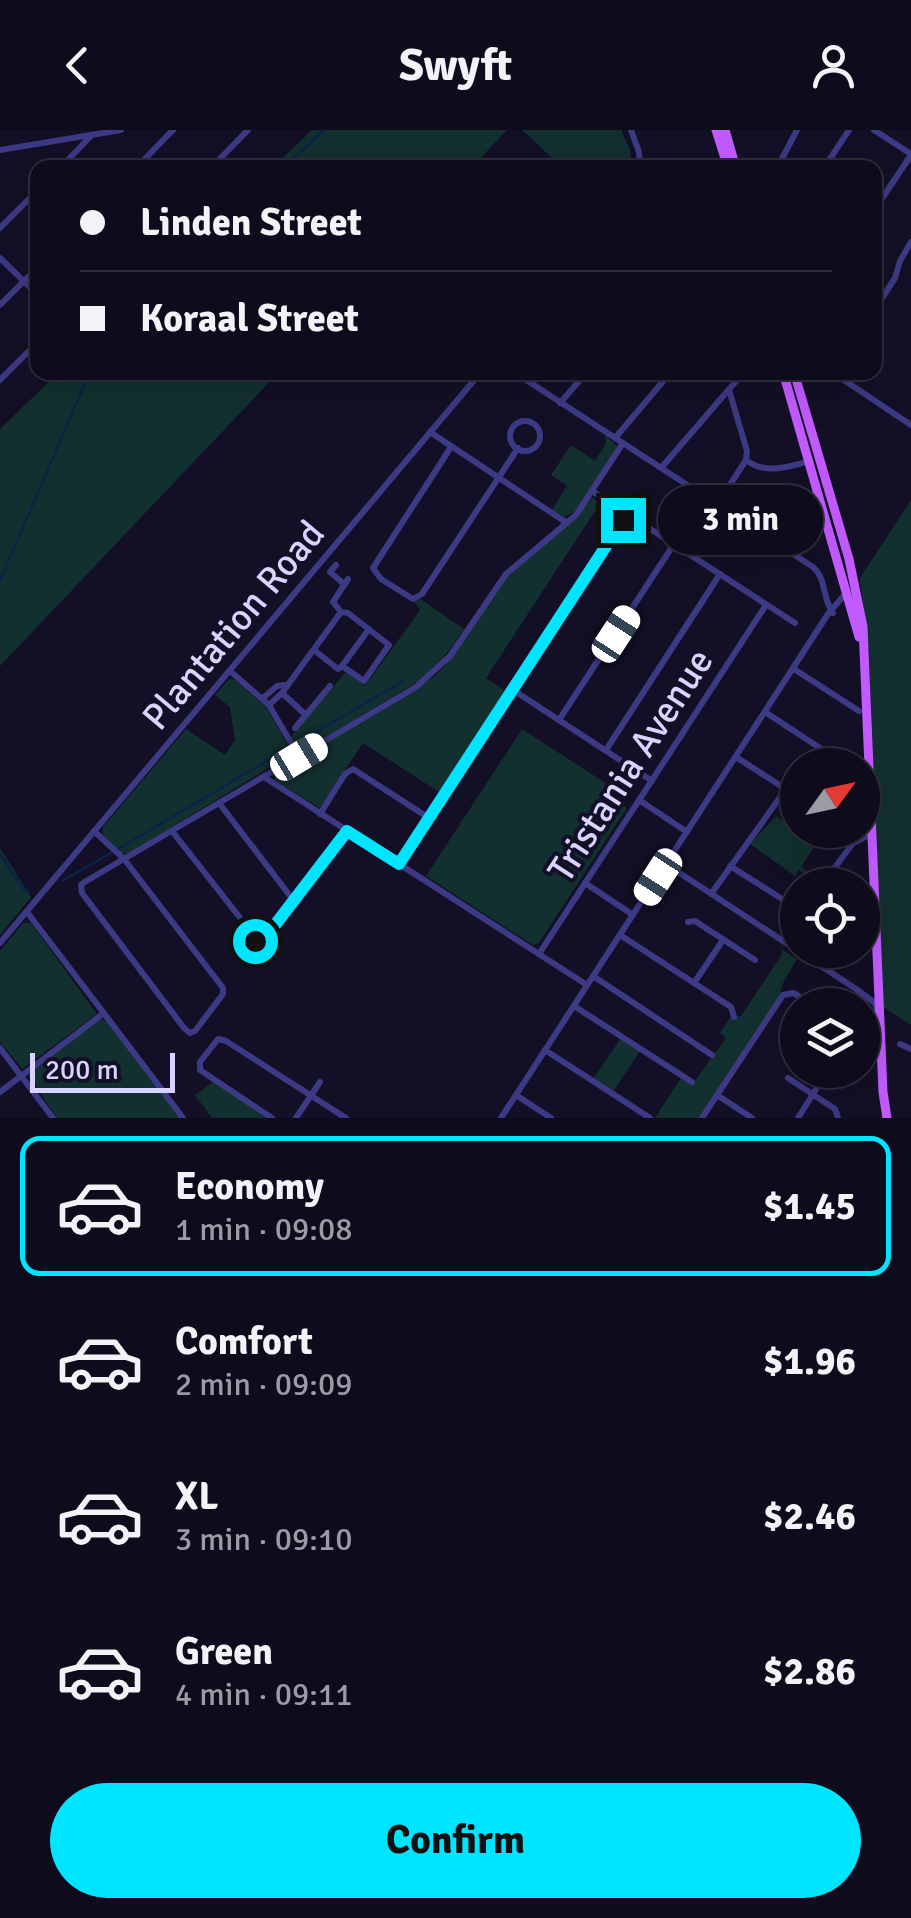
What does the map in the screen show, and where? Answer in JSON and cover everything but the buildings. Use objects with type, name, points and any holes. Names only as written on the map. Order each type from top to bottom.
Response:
[{"type":"main road","points":[[716,130],[725,160]]},
{"type":"main road","points":[[725,130],[734,160]]},
{"type":"main road","points":[[792,380],[810,461],[853,594]]},
{"type":"main road","points":[[792,380],[853,594],[867,694],[869,748]]},
{"type":"main road","points":[[880,1042],[887,1118]]},
{"type":"street","points":[[1,151],[80,134],[121,130]]},
{"type":"street","points":[[144,160],[173,130]]},
{"type":"street","points":[[219,160],[248,130]]},
{"type":"street","points":[[631,130],[639,160]]},
{"type":"street","points":[[780,160],[797,130]]},
{"type":"street","points":[[829,160],[848,130]]},
{"type":"street","points":[[874,130],[911,154],[882,198]]},
{"type":"street","points":[[68,160],[92,135]]},
{"type":"street","points":[[0,228],[30,198]]},
{"type":"street","points":[[882,299],[911,242]]},
{"type":"street","points":[[0,258],[30,288]]},
{"type":"street","points":[[0,305],[30,274]]},
{"type":"street","points":[[0,380],[30,350]]},
{"type":"street","name":"Plantation Road","points":[[0,943],[474,380]]},
{"type":"street","points":[[526,380],[816,569],[822,576],[832,612]]},
{"type":"street","points":[[560,402],[580,380]]},
{"type":"street","points":[[615,438],[665,380]]},
{"type":"street","points":[[662,468],[737,380]]},
{"type":"street","points":[[844,380],[911,424]]},
{"type":"street","points":[[717,505],[746,460],[747,450],[729,389]]},
{"type":"street","points":[[524,419],[542,434],[529,452],[518,448],[508,438],[524,419]]},
{"type":"street","points":[[430,432],[567,523]]},
{"type":"street","points":[[94,832],[124,859],[224,990],[197,1030],[190,1033],[80,888],[124,859],[416,687],[436,672],[506,574],[567,523],[623,443]]},
{"type":"street","points":[[452,447],[373,571],[410,598],[416,598],[518,448]]},
{"type":"street","points":[[746,460],[761,468],[784,468],[810,461]]},
{"type":"street","points":[[592,492],[795,624]]},
{"type":"street","points":[[399,864],[627,514]]},
{"type":"street","points":[[559,720],[674,544]]},
{"type":"street","points":[[336,565],[330,572],[346,582],[334,602],[338,615]]},
{"type":"street","points":[[606,750],[720,574]]},
{"type":"street","points":[[501,1118],[821,627],[853,594]]},
{"type":"street","name":"Tristania Avenue","points":[[539,954],[766,605]]},
{"type":"street","points":[[269,705],[338,615],[346,612],[390,645],[373,672],[362,681],[342,666],[332,666],[314,650]]},
{"type":"street","points":[[342,666],[369,629]]},
{"type":"street","points":[[794,668],[858,711]]},
{"type":"street","points":[[230,671],[269,705],[299,757]]},
{"type":"street","points":[[262,698],[277,686],[306,715]]},
{"type":"street","points":[[295,728],[330,686]]},
{"type":"street","points":[[513,690],[652,781]]},
{"type":"street","points":[[765,712],[820,748]]},
{"type":"street","points":[[736,757],[780,785]]},
{"type":"street","points":[[320,814],[345,774],[353,769],[429,818]]},
{"type":"street","points":[[264,776],[587,986]]},
{"type":"street","points":[[711,894],[780,797]]},
{"type":"street","points":[[639,800],[687,832]]},
{"type":"street","points":[[220,803],[294,901]]},
{"type":"street","points":[[172,831],[259,942],[347,831]]},
{"type":"street","points":[[666,864],[854,988]]},
{"type":"street","points":[[730,866],[780,898]]},
{"type":"street","points":[[586,883],[633,914]]},
{"type":"street","points":[[27,912],[184,1118]]},
{"type":"street","points":[[688,922],[695,922],[755,960]]},
{"type":"street","points":[[620,935],[731,1008],[734,1017]]},
{"type":"street","points":[[694,983],[723,940]]},
{"type":"street","points":[[593,976],[712,1055]]},
{"type":"street","points":[[702,1118],[780,999]]},
{"type":"street","points":[[574,1006],[692,1082]]},
{"type":"street","points":[[0,1092],[104,1013]]},
{"type":"street","points":[[272,1118],[200,1070],[201,1060],[218,1039],[226,1040],[346,1118]]},
{"type":"street","points":[[880,1041],[881,1050]]},
{"type":"street","points":[[900,1044],[911,1049]]},
{"type":"street","points":[[0,1048],[53,1118]]},
{"type":"street","points":[[545,1050],[650,1118]]},
{"type":"street","points":[[296,1118],[320,1082]]},
{"type":"street","points":[[804,1088],[835,1109],[838,1118]]},
{"type":"street","points":[[798,1118],[818,1088]]},
{"type":"street","points":[[516,1095],[551,1118]]},
{"type":"street","points":[[717,1095],[752,1118]]},
{"type":"green space","points":[[312,130],[507,130],[479,160],[280,160]]},
{"type":"green space","points":[[522,130],[621,130],[630,150],[631,160],[554,160]]},
{"type":"green space","points":[[51,380],[271,380],[0,666],[0,429]]},
{"type":"green space","points":[[605,435],[617,446],[587,497],[564,517],[552,510],[567,486],[551,475],[571,445],[595,461],[606,443]]},
{"type":"green space","points":[[591,497],[619,513],[621,519],[612,532],[614,514],[599,505],[486,678],[508,693],[442,794],[363,743],[320,808],[274,780],[275,774],[435,676],[507,576],[572,519]]},
{"type":"green space","points":[[911,500],[911,1025],[883,1007],[877,848],[880,848],[880,748],[873,748],[869,653],[860,578]]},
{"type":"green space","points":[[420,599],[464,629],[448,652],[424,678],[305,749],[297,748],[290,738],[346,672],[365,686],[420,610],[414,601]]},
{"type":"green space","points":[[229,679],[266,707],[290,755],[128,854],[121,853],[103,836],[103,827],[186,729],[225,755],[235,740],[230,707],[215,695]]},
{"type":"green space","points":[[522,729],[621,793],[616,801],[627,808],[539,943],[533,945],[426,876]]},
{"type":"green space","points":[[776,816],[780,819],[780,848],[814,848],[802,868],[784,868],[750,844]]},
{"type":"green space","points":[[0,848],[31,897],[0,935]]},
{"type":"green space","points":[[23,923],[31,923],[97,1014],[22,1069],[0,1042],[0,951]]},
{"type":"green space","points":[[780,957],[780,968],[792,968],[780,988],[780,996],[700,1118],[655,1118],[681,1078],[692,1085],[726,1038],[720,1033],[730,1018],[741,1016]]},
{"type":"green space","points":[[99,1019],[107,1021],[182,1118],[57,1118],[28,1075]]},
{"type":"green space","points":[[621,1038],[640,1051],[613,1092],[593,1079]]},
{"type":"green space","points":[[213,1082],[269,1118],[212,1118],[195,1095]]},
{"type":"waterway","points":[[292,160],[324,130]]},
{"type":"waterway","points":[[0,580],[87,380]]},
{"type":"waterway","points":[[297,743],[405,680]]},
{"type":"waterway","points":[[118,849],[287,749]]},
{"type":"waterway","points":[[62,881],[111,853]]},
{"type":"waterway","points":[[0,854],[28,891]]},
{"type":"route","points":[[255,941],[265,938],[347,831],[399,864],[623,520]]}]
